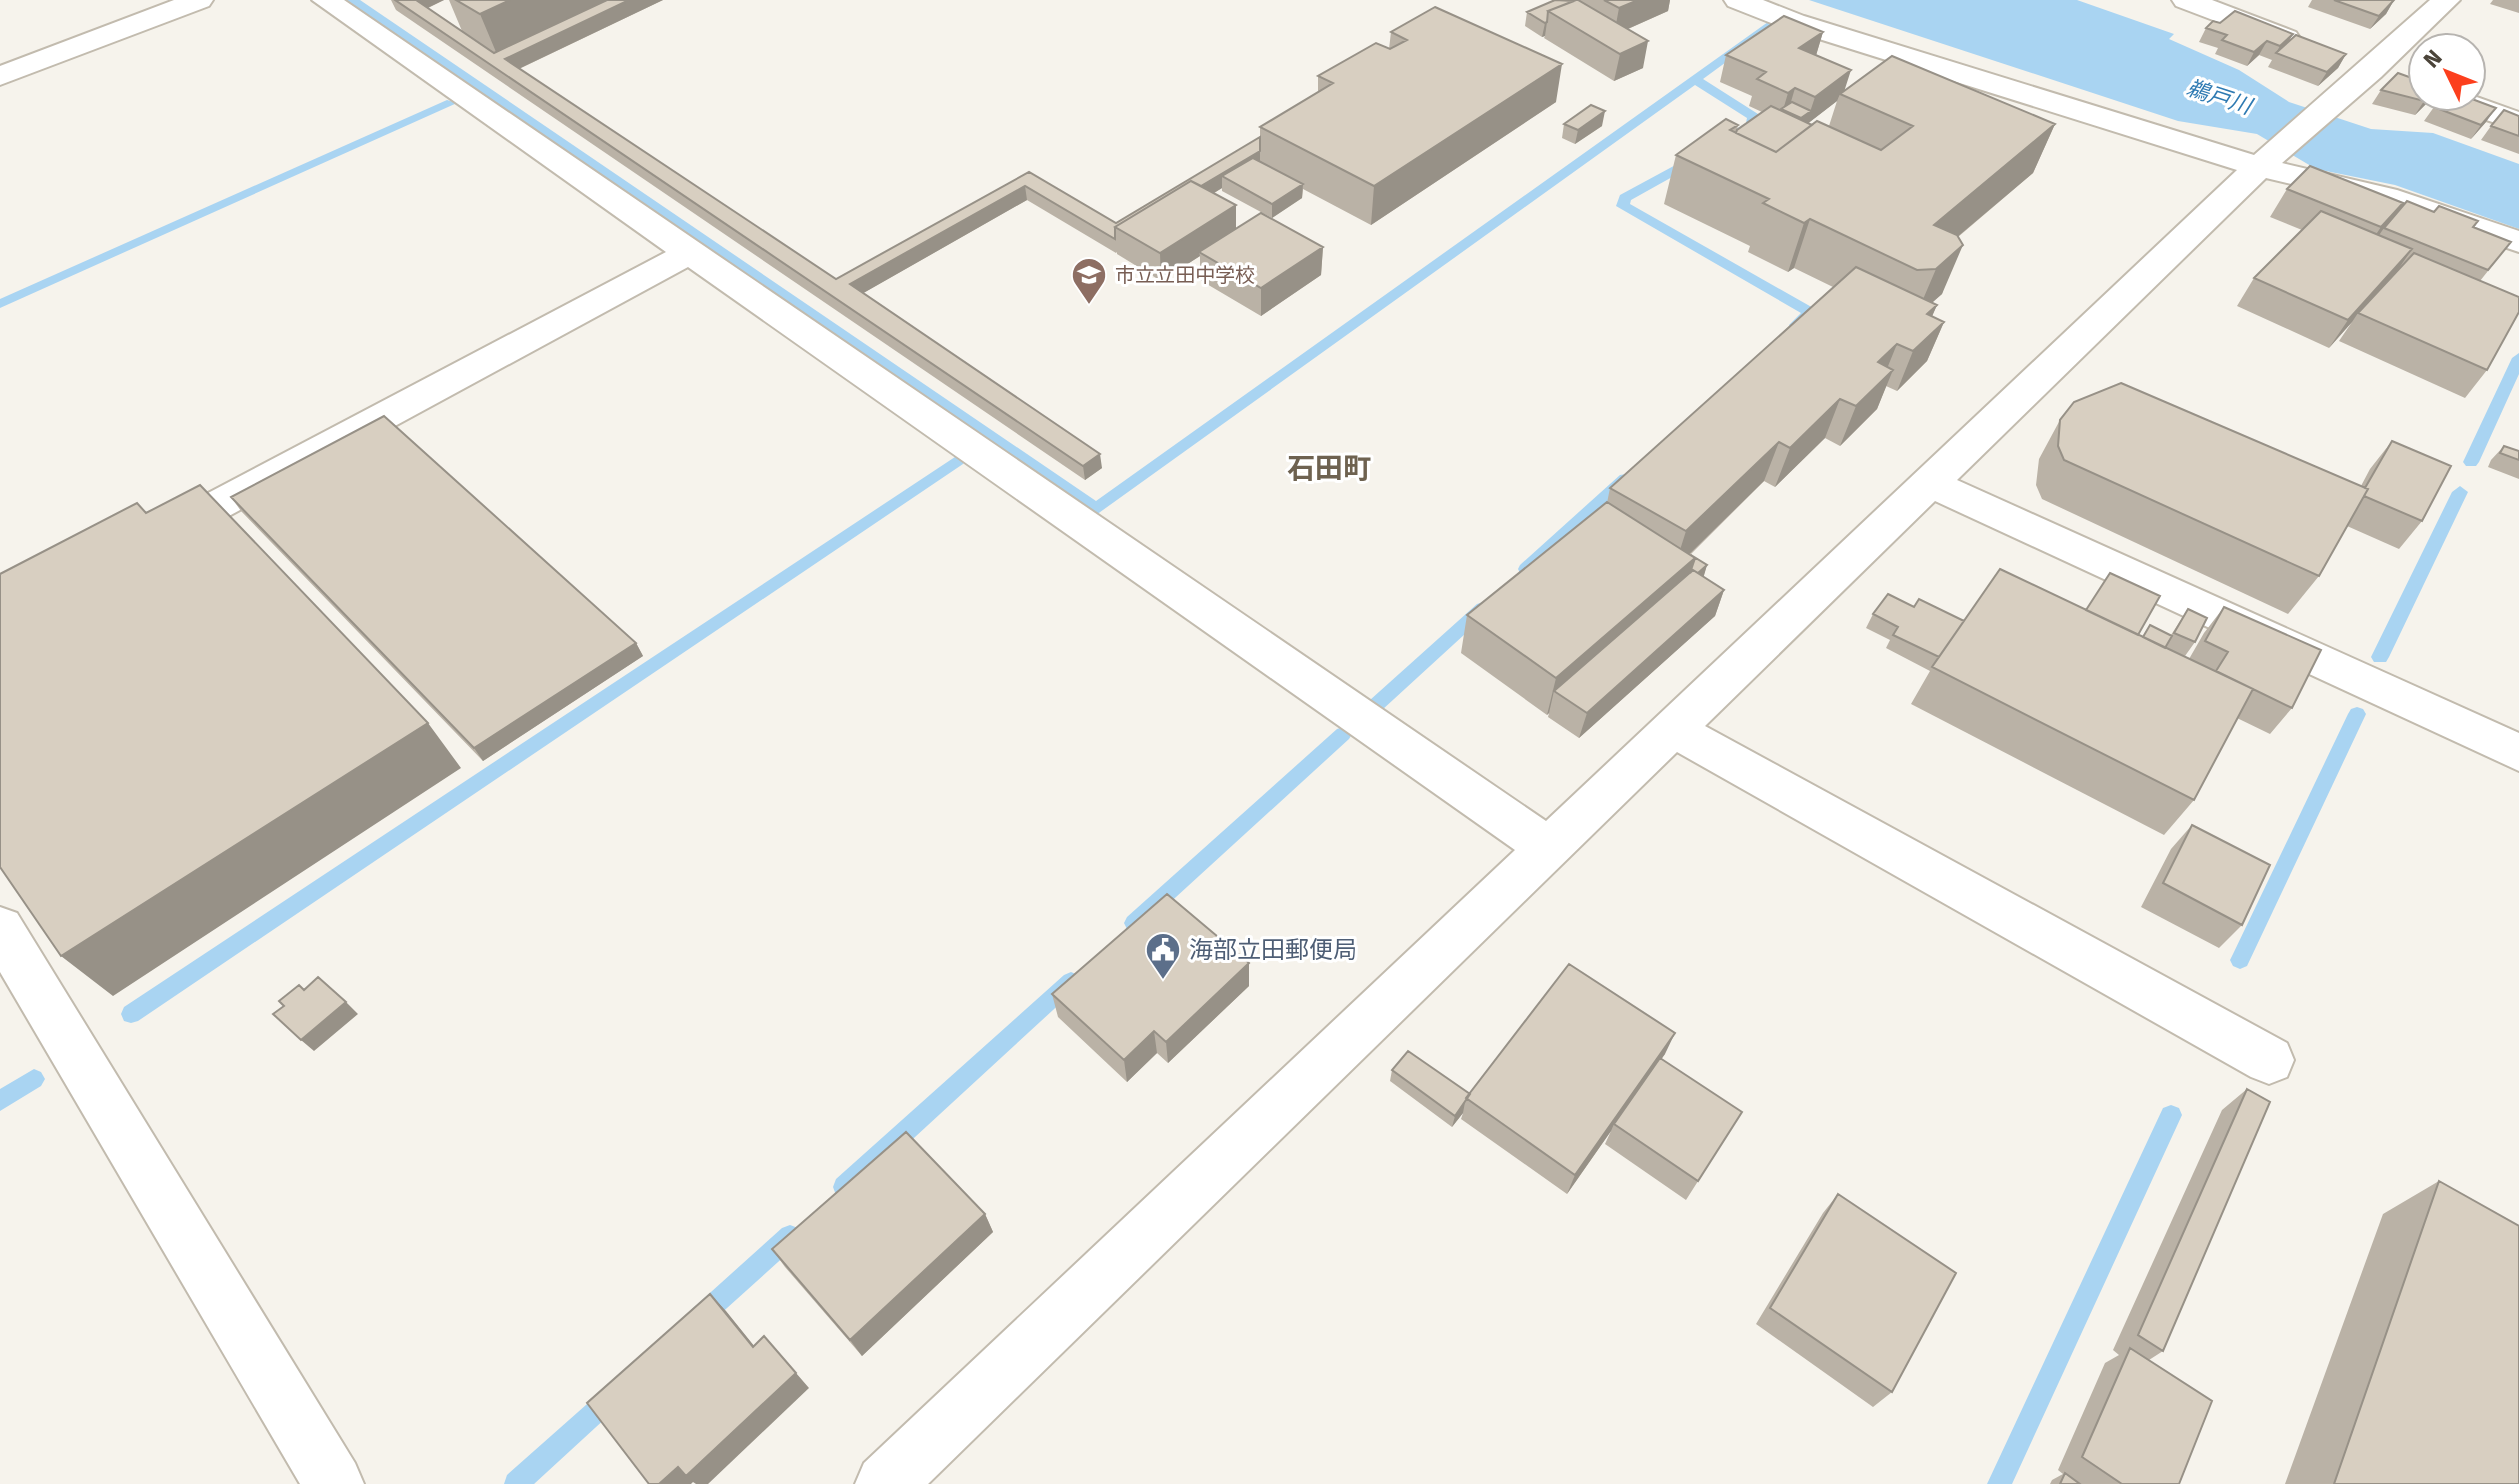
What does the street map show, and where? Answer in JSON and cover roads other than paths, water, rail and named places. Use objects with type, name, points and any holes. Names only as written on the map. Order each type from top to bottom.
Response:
[{"type":"street","points":[[0,76],[199,0]]},
{"type":"street","points":[[326,0],[687,254],[1549,848]]},
{"type":"street","points":[[1738,0],[1794,22],[2268,160],[2519,242]]},
{"type":"street","points":[[2186,0],[2314,49]]},
{"type":"street","points":[[885,1484],[2268,160],[2328,108],[2384,76],[2446,0]]},
{"type":"street","points":[[2342,60],[2384,76]]},
{"type":"street","points":[[2487,111],[2519,122]]},
{"type":"street","points":[[140,547],[687,254]]},
{"type":"street","points":[[1929,483],[2519,753]]},
{"type":"street","points":[[1673,729],[2269,1060]]},
{"type":"street","points":[[0,928],[334,1484]]},
{"type":"water","name":"鵜戸川","points":[[1809,0],[2077,0],[2174,34],[2169,39],[2239,70],[2289,102],[2371,129],[2433,133],[2519,164],[2519,229],[2395,185],[2316,169],[2257,134],[2178,121]]},
{"type":"waterway","points":[[352,0],[1096,509],[1695,79]]},
{"type":"waterway","points":[[1695,79],[1772,24]]},
{"type":"waterway","points":[[1695,79],[1754,117],[1752,125],[1737,134]]},
{"type":"waterway","points":[[0,304],[451,103]]},
{"type":"waterway","points":[[1694,159],[1625,198],[1623,206],[1810,312],[1796,325]]},
{"type":"waterway","points":[[2471,462],[2519,358]]},
{"type":"waterway","points":[[131,1014],[958,460]]},
{"type":"waterway","points":[[1526,569],[1626,479]]},
{"type":"waterway","points":[[2380,657],[2460,492]]},
{"type":"waterway","points":[[1376,705],[1483,608]]},
{"type":"waterway","points":[[2240,960],[2357,714]]},
{"type":"waterway","points":[[1134,923],[1343,734]]},
{"type":"waterway","points":[[844,1187],[1071,981]]},
{"type":"waterway","points":[[0,1101],[34,1079]]},
{"type":"waterway","points":[[1999,1484],[2171,1115]]},
{"type":"waterway","points":[[699,1318],[790,1236]]},
{"type":"waterway","points":[[516,1484],[612,1397]]},
{"type":"place","name":"市立立田中学校","points":[[1089,306]]},
{"type":"place","name":"海部立田郵便局","points":[[1163,981]]},
{"type":"district","name":"石田町","points":[[1329,468]]}]
